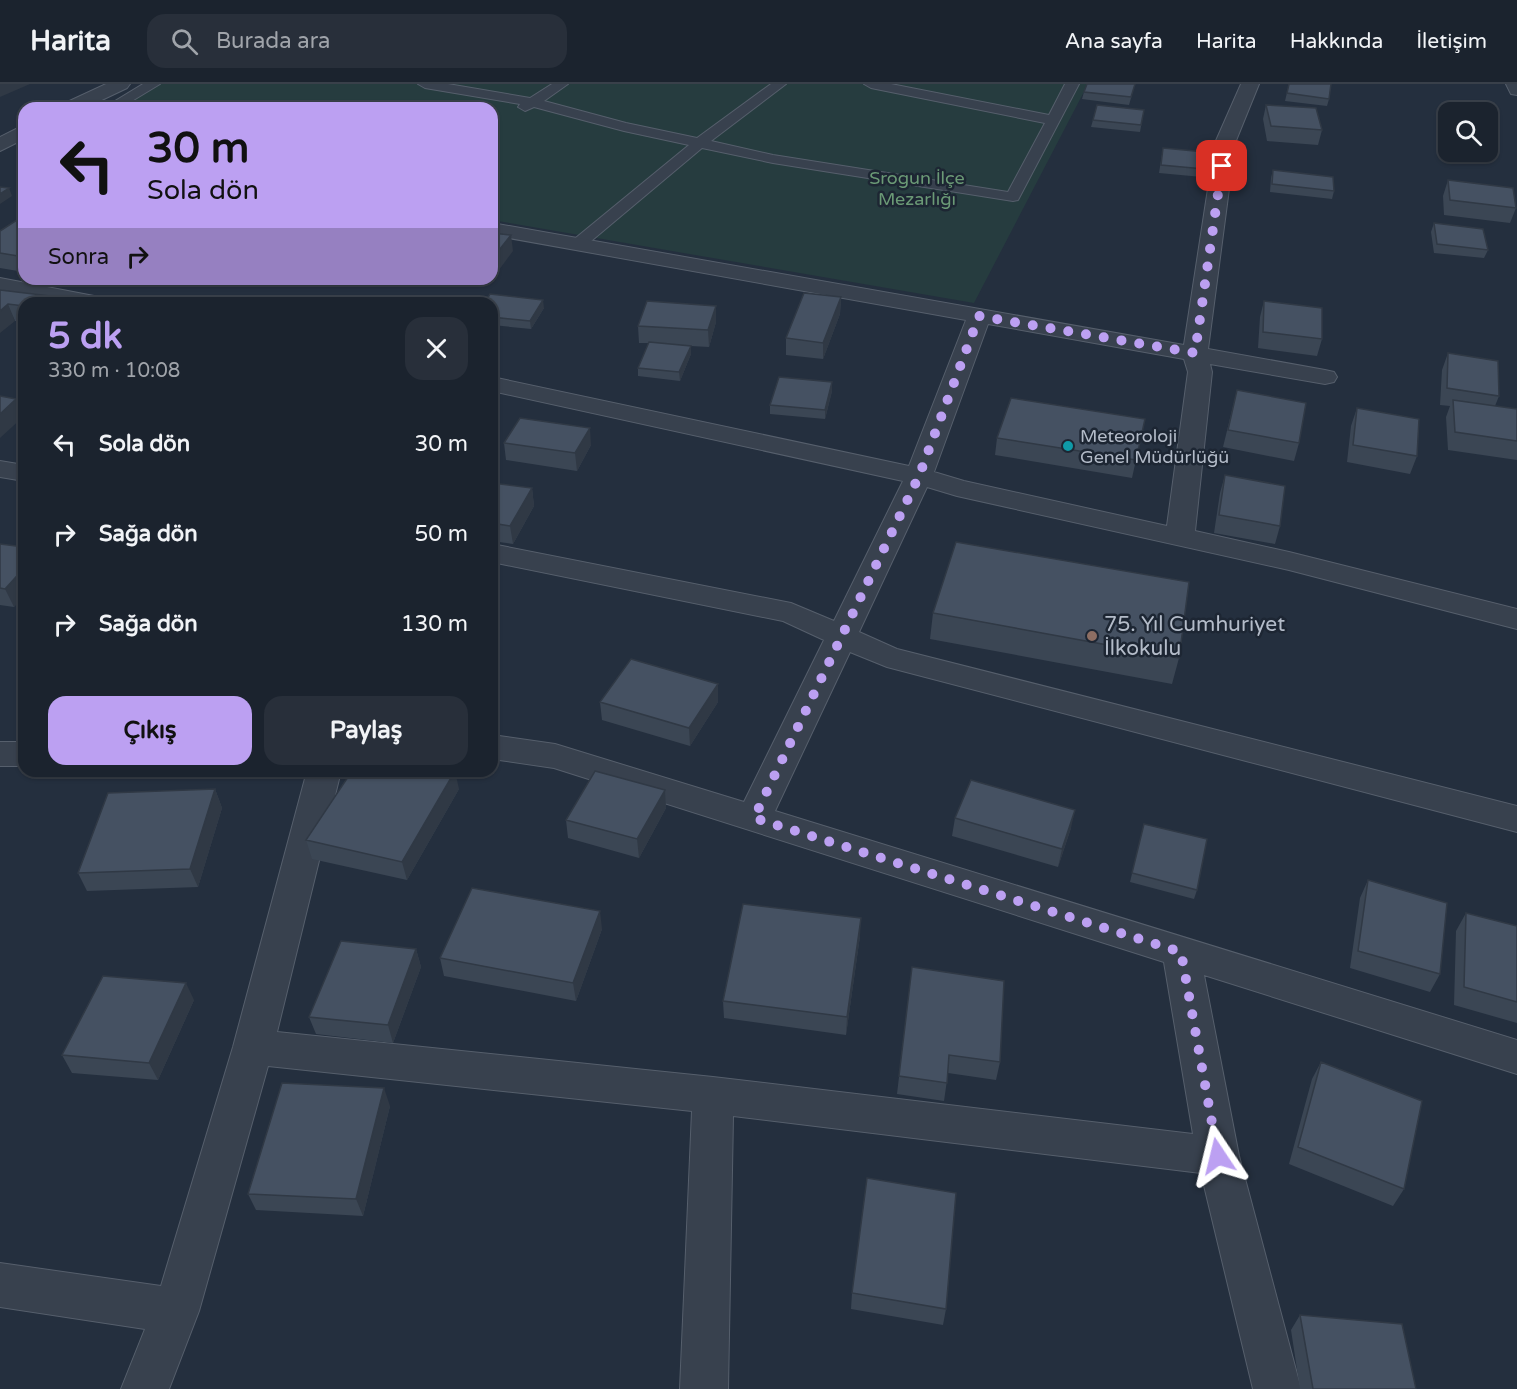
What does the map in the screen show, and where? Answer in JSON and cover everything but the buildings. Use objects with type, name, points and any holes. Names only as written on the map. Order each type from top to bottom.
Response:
[{"type":"street","points":[[1180,535],[1200,372],[1195,353],[1225,143],[1250,84]]},
{"type":"street","points":[[1515,84],[1517,90]]},
{"type":"street","points":[[89,102],[121,92]]},
{"type":"street","points":[[498,230],[1325,377]]},
{"type":"street","points":[[0,285],[63,297]]},
{"type":"street","points":[[754,818],[919,476],[979,316]]},
{"type":"street","points":[[498,385],[919,476],[957,488],[1180,535],[1517,619]]},
{"type":"street","points":[[0,469],[18,472]]},
{"type":"street","points":[[498,554],[791,613],[887,657],[1517,819]]},
{"type":"street","points":[[498,748],[555,756],[1517,1058]]},
{"type":"street","points":[[0,754],[18,754]]},
{"type":"street","points":[[145,1389],[176,1311],[253,1047],[322,777]]},
{"type":"street","points":[[1181,952],[1218,1156],[1277,1389]]},
{"type":"street","points":[[253,1047],[713,1095],[1218,1156]]},
{"type":"street","points":[[704,1389],[713,1095]]},
{"type":"street","points":[[0,1285],[176,1311]]},
{"type":"lane","points":[[121,92],[153,84]]},
{"type":"lane","points":[[424,84],[532,102],[624,127],[773,159],[1013,197],[1072,84]]},
{"type":"lane","points":[[515,113],[561,84]]},
{"type":"lane","points":[[578,244],[700,143],[779,84]]},
{"type":"lane","points":[[871,84],[1053,120]]},
{"type":"green space","name":"Srogun İlçe Mezarlığı","points":[[152,84],[1088,84],[974,303],[498,221],[498,102],[115,102]]},
{"type":"place","name":"Meteoroloji Genel Müdürlüğü","points":[[1068,446]]},
{"type":"place","name":"75. Yıl Cumhuriyet İlkokulu","points":[[1092,636]]},
{"type":"route","points":[[1218,1156],[1181,952],[754,818],[919,476],[979,316],[1195,353],[1222,166]]}]
